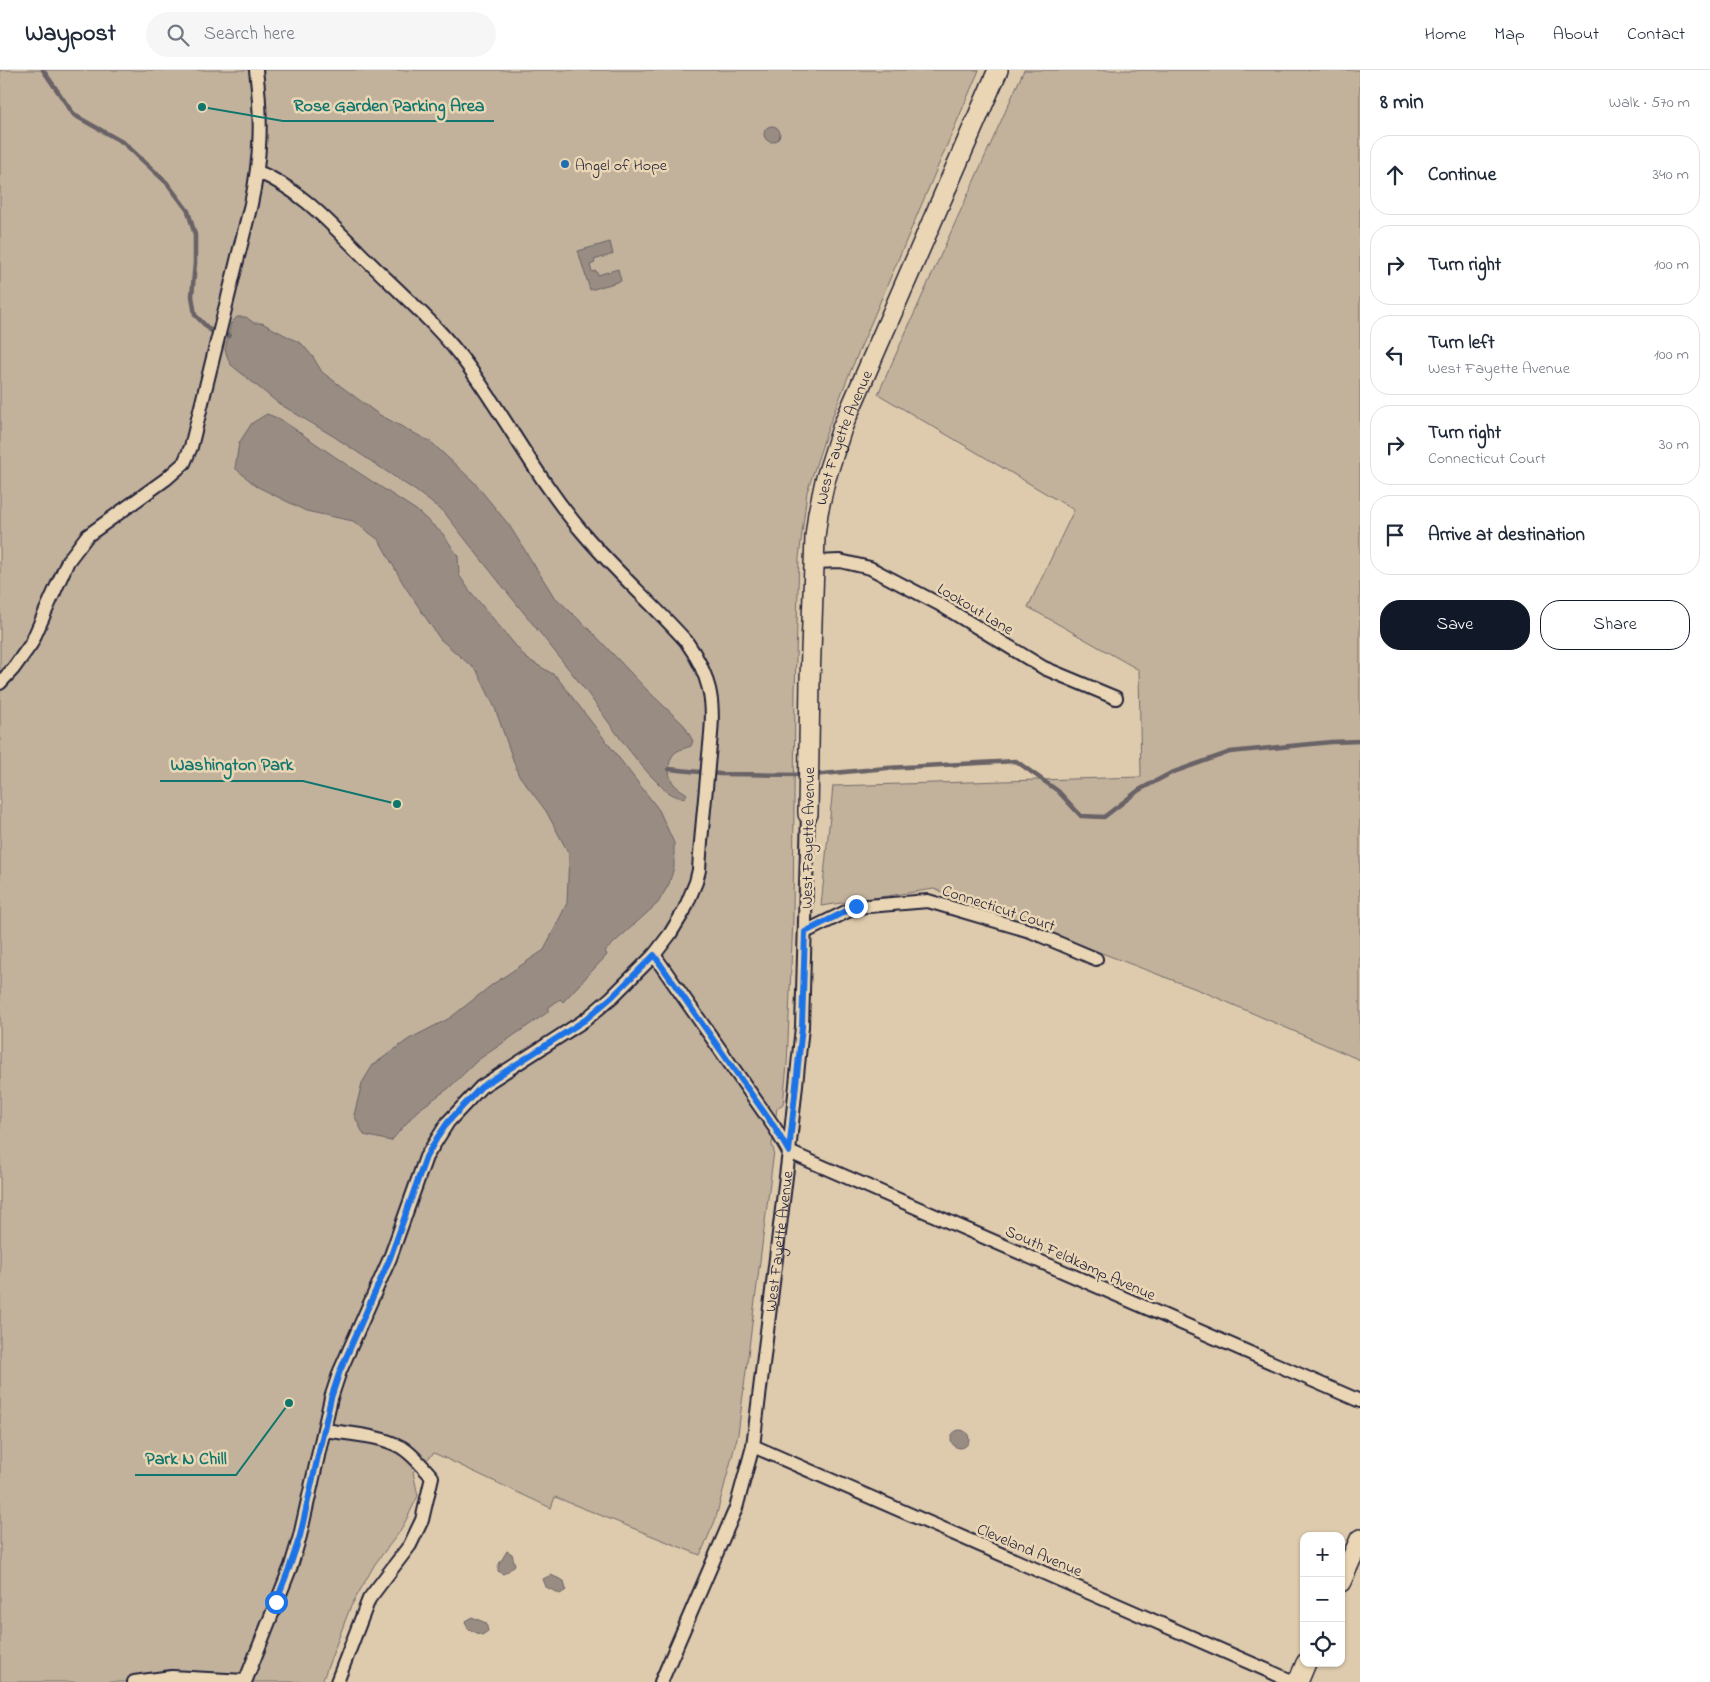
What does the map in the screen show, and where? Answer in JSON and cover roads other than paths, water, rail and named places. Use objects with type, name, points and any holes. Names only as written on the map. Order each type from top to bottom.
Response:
[{"type":"street","points":[[0,683],[32,644],[68,562],[87,536],[166,479],[184,463],[191,447],[258,172],[260,129],[256,70]]},
{"type":"street","name":"West Fayette Avenue","points":[[661,1682],[736,1508],[753,1446],[789,1152],[802,1027],[815,537],[821,497],[842,428],[998,70]]},
{"type":"street","points":[[134,1682],[172,1677],[245,1681],[300,1536],[331,1398],[340,1371],[390,1258],[426,1157],[448,1122],[481,1087],[585,1020],[612,997],[654,955],[670,934],[684,911],[699,870],[706,787],[711,707],[709,689],[696,656],[686,641],[583,534],[543,480],[467,364],[442,334],[320,214],[281,183],[258,172]]},
{"type":"street","name":"Lookout Lane","points":[[815,562],[840,561],[870,568],[939,604],[1044,668],[1116,698]]},
{"type":"street","name":"Connecticut Court","points":[[805,932],[856,906],[928,901],[1030,931],[1096,959]]},
{"type":"street","points":[[654,955],[775,1128],[789,1152]]},
{"type":"street","name":"South Feldkamp Avenue","points":[[789,1152],[1360,1401]]},
{"type":"street","points":[[324,1430],[384,1440],[401,1447],[416,1459],[432,1477],[422,1520],[410,1545],[369,1598],[337,1682]]},
{"type":"street","name":"Cleveland Avenue","points":[[753,1446],[1296,1682]]},
{"type":"street","points":[[1343,1577],[1360,1539]]},
{"type":"street","points":[[1296,1682],[1304,1667]]},
{"type":"waterway","points":[[43,70],[74,115],[124,143],[167,183],[188,211],[195,235],[192,296],[195,315],[210,330],[229,336]]},
{"type":"waterway","points":[[812,775],[887,768],[1016,761],[1058,791],[1081,816],[1104,817],[1139,790],[1171,773],[1230,752],[1360,741]]},
{"type":"waterway","points":[[669,769],[720,774],[805,775]]},
{"type":"place","name":"Rose Garden Parking Area","points":[[202,107]]},
{"type":"place","name":"Angel of Hope","points":[[565,164]]},
{"type":"place","name":"Washington Park","points":[[397,804]]},
{"type":"place","name":"Park N Chill","points":[[289,1403]]}]
